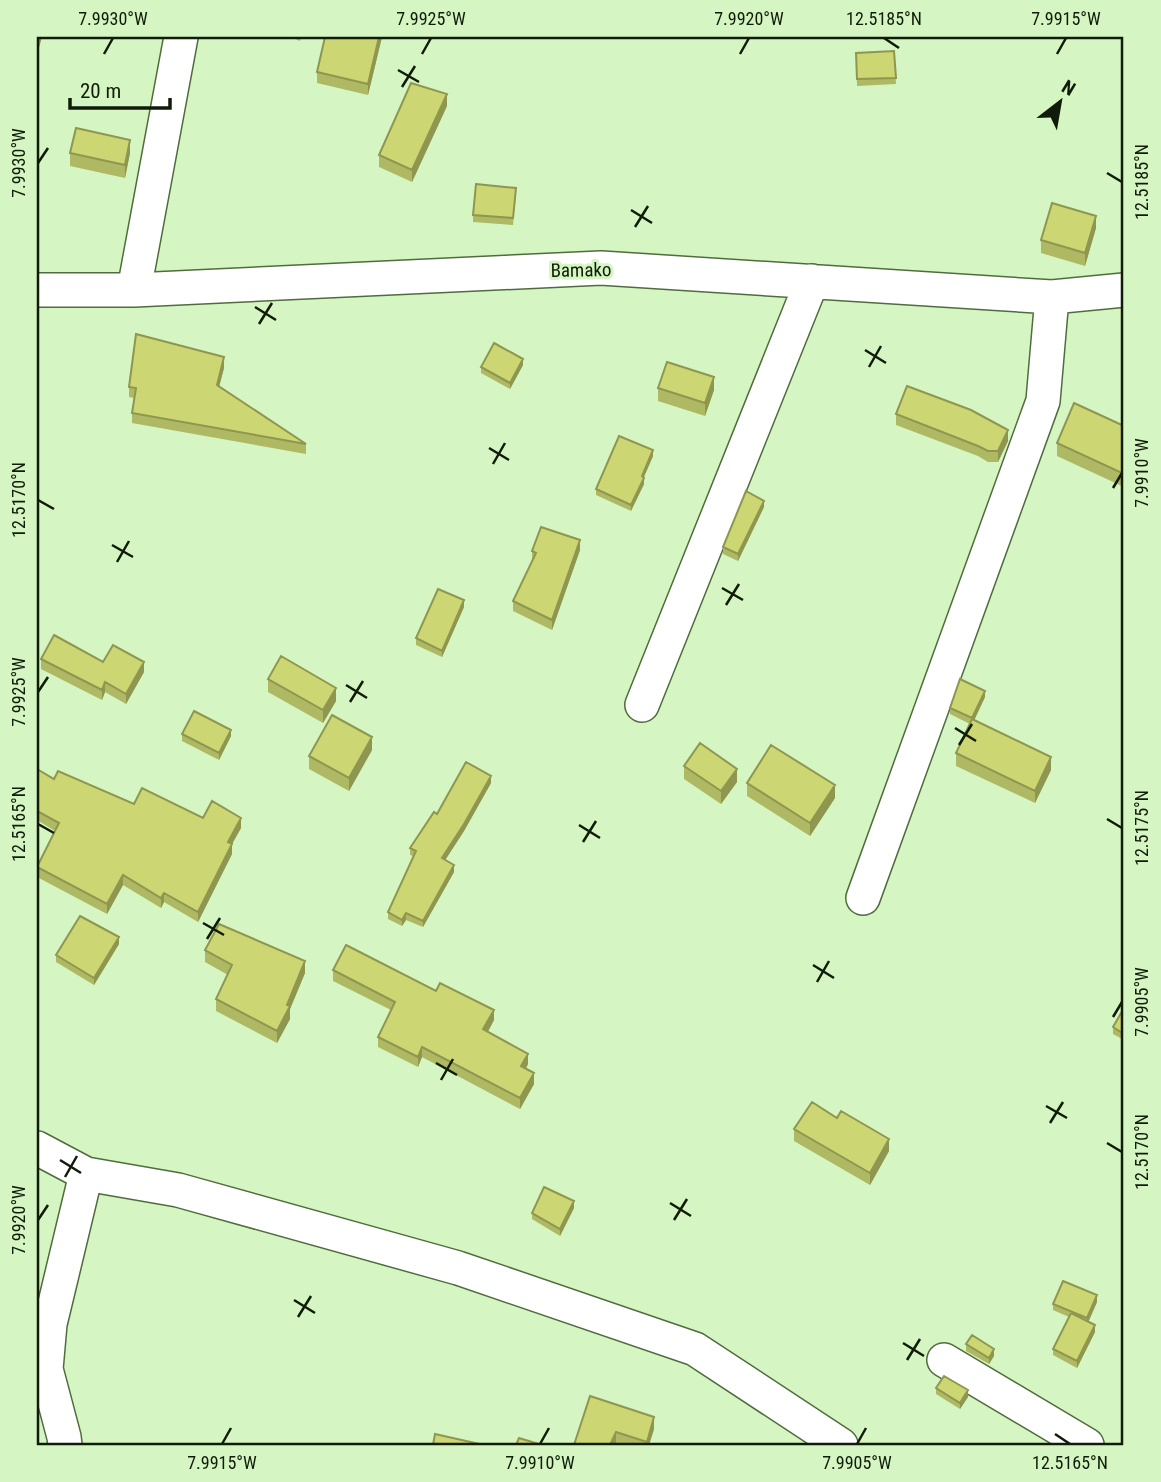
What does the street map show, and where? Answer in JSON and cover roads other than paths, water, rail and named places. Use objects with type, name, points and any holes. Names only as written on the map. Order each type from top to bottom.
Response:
[{"type":"street","points":[[134,290],[181,37]]},
{"type":"street","name":"Bamako","points":[[37,290],[134,290],[601,268],[1052,297],[1124,290]]},
{"type":"street","points":[[642,705],[812,281]]},
{"type":"street","points":[[863,898],[1043,401],[1052,297]]},
{"type":"street","points":[[37,1148],[86,1174],[178,1190],[458,1268],[695,1349],[841,1445]]},
{"type":"street","points":[[65,1445],[46,1369],[50,1324],[86,1174]]},
{"type":"street","points":[[944,1360],[1087,1445]]}]
